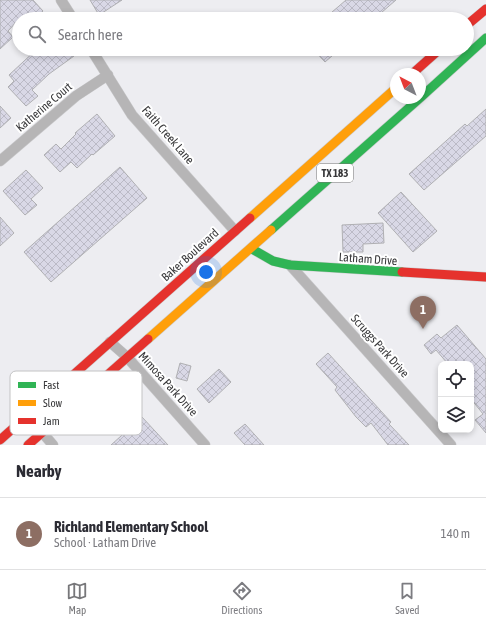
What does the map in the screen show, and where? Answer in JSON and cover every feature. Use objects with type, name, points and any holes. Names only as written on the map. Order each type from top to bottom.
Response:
[{"type":"main road","points":[[474,19],[486,9]]},
{"type":"main road","name":"TX 183","points":[[474,49],[486,38]]},
{"type":"main road","points":[[419,68],[432,56]]},
{"type":"main road","name":"TX 183","points":[[426,93],[466,56]]},
{"type":"main road","name":"Baker Boulevard","points":[[78,371],[390,93]]},
{"type":"main road","name":"TX 183","points":[[113,371],[413,104]]},
{"type":"main road","name":"Latham Drive","points":[[235,231],[252,249],[273,261],[290,265],[486,277]]},
{"type":"main road","name":"Baker Boulevard","points":[[0,440],[10,431]]},
{"type":"main road","name":"TX 183","points":[[28,445],[40,435]]},
{"type":"street","points":[[61,0],[69,12]]},
{"type":"street","name":"Faith Creek Lane","points":[[96,56],[132,115],[235,231]]},
{"type":"street","name":"Katherine Court","points":[[0,161],[76,96],[108,75]]},
{"type":"street","name":"Scruggs Park Drive","points":[[290,265],[451,445]]},
{"type":"street","name":"Mimosa Park Drive","points":[[110,342],[128,358],[140,371]]},
{"type":"street","name":"Mimosa Park Drive","points":[[142,374],[205,445]]},
{"type":"street","points":[[44,435],[53,445]]},
{"type":"building","points":[[0,0],[33,0],[43,11],[12,12],[12,27],[8,31],[12,38],[0,49]]},
{"type":"building","points":[[90,0],[122,0],[104,12],[97,12]]},
{"type":"building","points":[[346,0],[396,0],[382,12],[332,12]]},
{"type":"building","points":[[29,56],[74,56],[49,74],[32,90],[38,96],[26,106],[8,87],[14,81],[9,75]]},
{"type":"building","points":[[319,56],[332,56],[325,62]]},
{"type":"building","points":[[0,106],[11,118],[0,128]]},
{"type":"building","points":[[486,109],[486,136],[424,190],[409,174],[465,124],[467,126]]},
{"type":"building","points":[[97,114],[115,136],[77,168],[71,162],[60,172],[44,155],[56,144],[61,149],[76,134],[75,133]]},
{"type":"building","points":[[120,167],[147,198],[51,282],[24,252]]},
{"type":"building","points":[[26,170],[43,188],[31,199],[37,205],[25,215],[3,191]]},
{"type":"building","points":[[401,192],[437,231],[413,252],[378,213]]},
{"type":"building","points":[[0,217],[14,233],[0,246]]},
{"type":"building","points":[[383,223],[384,243],[363,244],[363,252],[343,252],[342,225]]},
{"type":"building","points":[[457,325],[486,359],[486,433],[475,420],[483,414],[474,403],[474,361],[445,361],[436,350],[431,354],[424,345],[437,334],[441,338]]},
{"type":"building","points":[[328,353],[391,422],[389,424],[409,445],[388,445],[371,423],[366,427],[356,417],[335,390],[337,387],[316,364]]},
{"type":"building","points":[[180,363],[191,366],[187,381],[176,378]]},
{"type":"building","points":[[219,369],[231,382],[209,403],[197,389]]},
{"type":"building","points":[[142,417],[168,445],[111,445],[122,435],[142,435]]},
{"type":"building","points":[[245,424],[264,445],[245,445],[234,433]]},
{"type":"traffic: fast","points":[[474,49],[486,38]]},
{"type":"traffic: fast","points":[[426,93],[466,56]]},
{"type":"traffic: fast","points":[[271,230],[413,104]]},
{"type":"traffic: fast","points":[[252,249],[273,261],[290,265],[402,272]]},
{"type":"traffic: slow","points":[[250,218],[390,93]]},
{"type":"traffic: slow","points":[[148,339],[271,230]]},
{"type":"traffic: jam","points":[[474,19],[486,9]]},
{"type":"traffic: jam","points":[[419,68],[432,56]]},
{"type":"traffic: jam","points":[[78,371],[250,218]]},
{"type":"traffic: jam","points":[[402,272],[486,277]]},
{"type":"traffic: jam","points":[[112,371],[148,339]]},
{"type":"traffic: jam","points":[[0,440],[10,431]]},
{"type":"traffic: jam","points":[[28,445],[39,435]]},
{"type":"place","name":"Richland Elementary School","points":[[423,329]]}]
